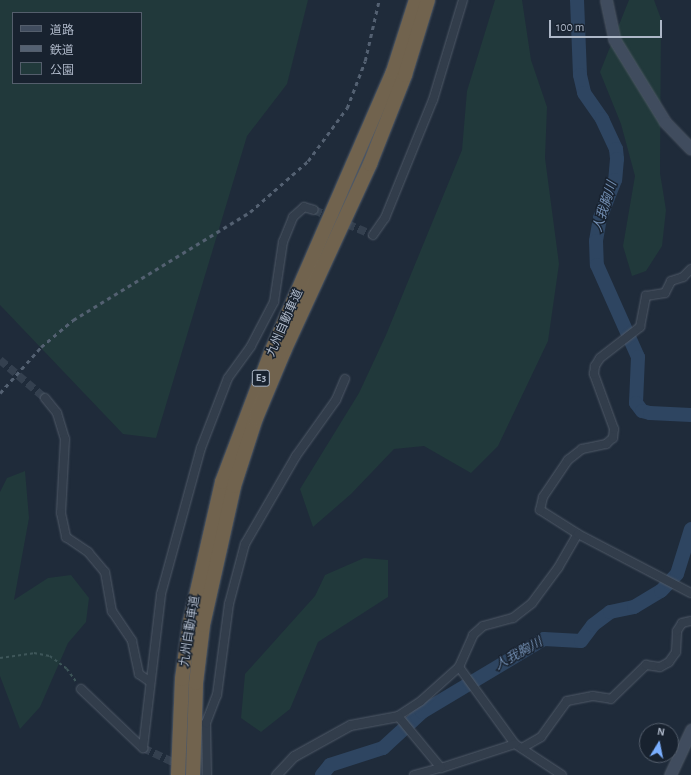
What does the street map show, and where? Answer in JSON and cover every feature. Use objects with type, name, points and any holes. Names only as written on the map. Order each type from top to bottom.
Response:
[{"type":"highway","name":"九州自動車道","points":[[178,775],[181,694],[190,622],[222,482],[272,350],[393,72],[416,0]]},
{"type":"highway","name":"九州自動車道","points":[[193,775],[196,683],[203,625],[234,486],[256,418],[284,351],[370,164],[405,76],[428,0]]},
{"type":"main road","points":[[606,0],[614,39],[665,122],[691,149]]},
{"type":"main road","points":[[670,775],[691,730]]},
{"type":"street","points":[[373,235],[385,218],[433,100],[463,0]]},
{"type":"street","points":[[81,689],[143,748],[149,681],[161,594],[216,403],[274,302],[283,242],[293,217],[304,207],[314,210]]},
{"type":"street","points":[[691,269],[684,277],[671,281],[665,293],[646,296],[640,327],[600,358],[595,366],[594,374],[614,428],[613,438],[606,444],[582,449],[568,460],[544,497],[540,510],[578,534],[691,593]]},
{"type":"street","points":[[207,775],[206,723],[217,695],[229,604],[245,544],[296,456],[336,400],[345,379]]},
{"type":"street","points":[[45,398],[57,413],[65,439],[61,513],[66,537],[88,552],[105,572],[112,611],[132,642],[139,674],[149,681]]},
{"type":"street","points":[[276,775],[294,756],[350,725],[398,716],[421,701],[459,667],[473,635],[484,626],[514,618],[532,603],[558,568],[578,534]]},
{"type":"street","points":[[414,775],[519,746],[541,737],[567,701],[592,696],[611,699],[646,665],[660,667],[669,662],[676,652],[677,631],[682,623],[691,621]]},
{"type":"street","points":[[459,667],[519,746],[562,775]]},
{"type":"street","points":[[398,716],[441,768]]},
{"type":"path","points":[[0,658],[34,654],[50,656],[67,669],[81,689]]},
{"type":"green space","points":[[0,0],[308,0],[287,84],[247,136],[156,438],[123,434],[0,305]]},
{"type":"green space","points":[[495,0],[522,0],[531,60],[547,107],[545,158],[559,264],[548,341],[498,446],[471,473],[424,446],[394,449],[351,494],[313,527],[300,489],[359,393],[386,335],[462,150],[467,91]]},
{"type":"green space","points":[[629,0],[654,0],[661,19],[660,173],[666,210],[662,246],[646,271],[632,276],[623,246],[635,176],[621,124],[600,72]]},
{"type":"green space","points":[[25,471],[29,518],[14,600],[48,578],[71,575],[89,598],[86,622],[68,643],[40,707],[20,729],[0,676],[0,492],[7,478]]},
{"type":"green space","points":[[364,558],[388,560],[388,597],[318,642],[290,709],[261,732],[241,718],[245,674],[315,596],[325,575]]},
{"type":"waterway","name":"人我胸川","points":[[577,0],[580,75],[584,93],[602,119],[616,149],[617,159],[615,180],[600,218],[596,241],[597,265],[638,357],[636,403],[642,411],[650,413],[691,415]]},
{"type":"waterway","name":"人我胸川","points":[[322,775],[330,765],[383,748],[422,712],[544,639],[581,641],[593,625],[610,612],[634,607],[661,591],[677,574],[691,529]]},
{"type":"tunnel","points":[[314,210],[373,235]]},
{"type":"tunnel","points":[[0,360],[45,398]]},
{"type":"tunnel","points":[[143,748],[196,773]]},
{"type":"railway","points":[[0,393],[41,347],[73,320],[250,212],[308,161],[347,108],[365,61],[379,0]]}]
